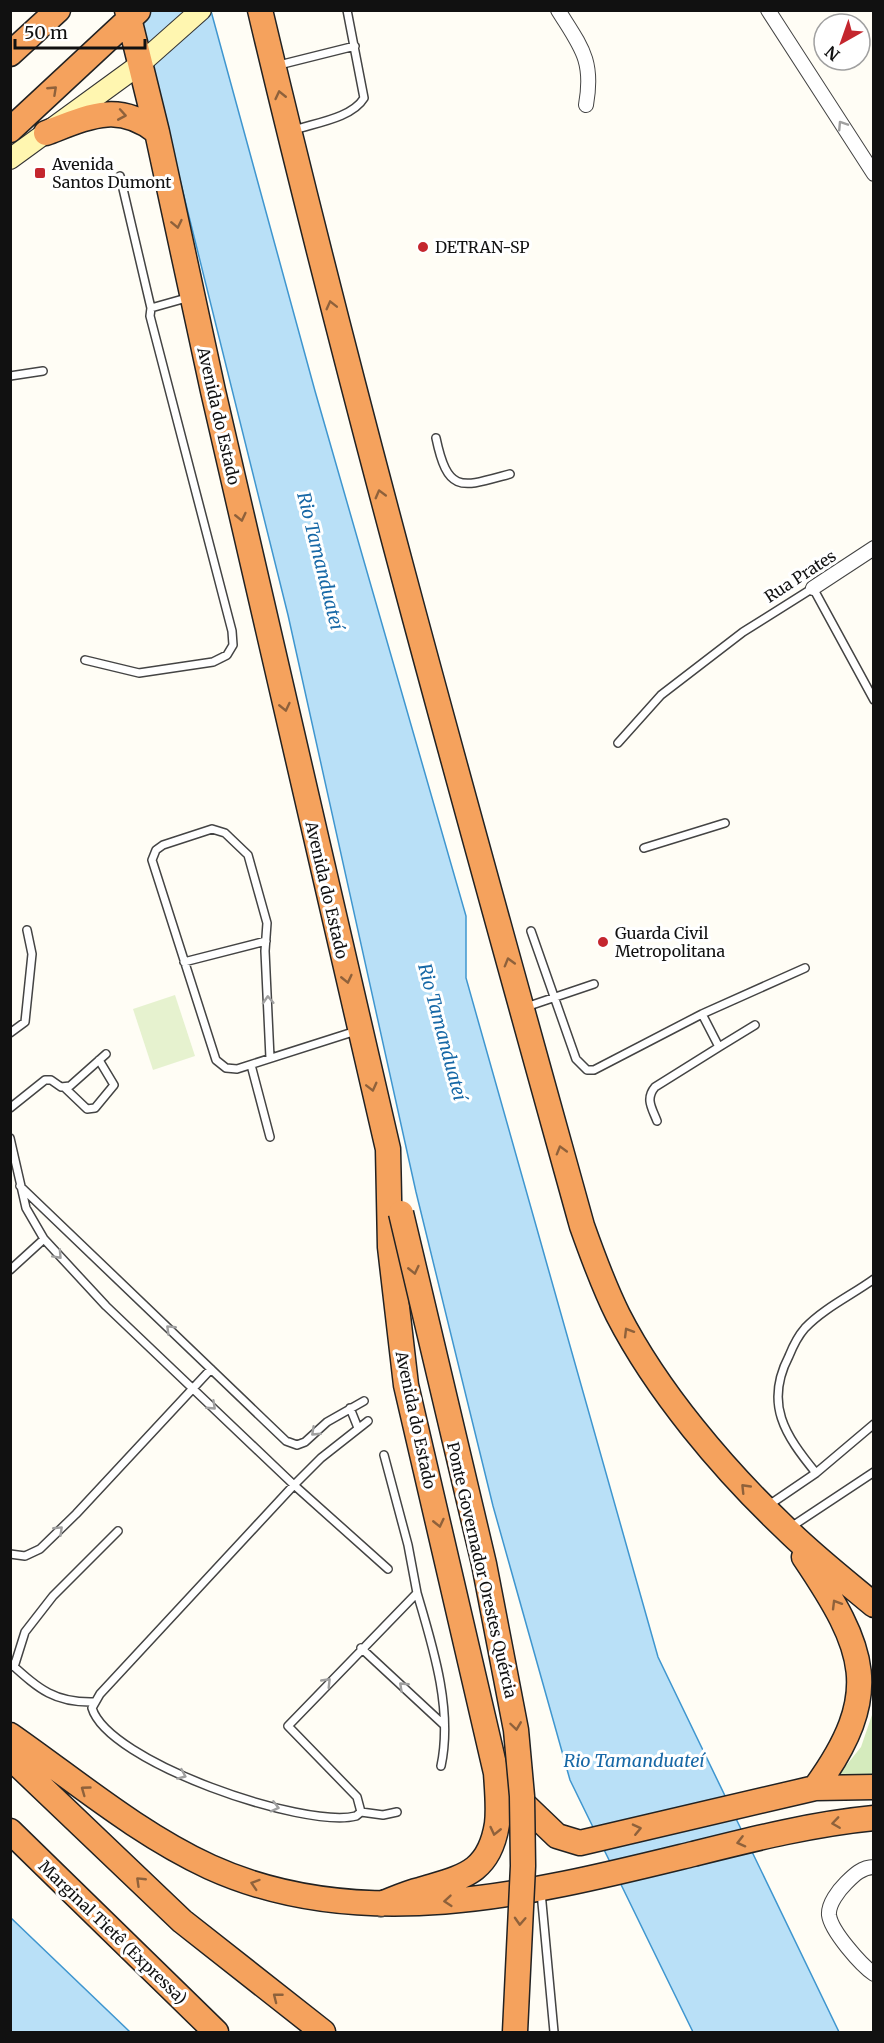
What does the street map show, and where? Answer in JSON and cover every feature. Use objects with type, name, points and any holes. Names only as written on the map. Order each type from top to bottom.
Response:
[{"type":"highway","points":[[10,54],[58,10]]},
{"type":"highway","points":[[260,10],[395,550],[582,1226],[600,1276],[619,1317],[644,1358],[689,1422],[732,1475],[786,1530],[873,1605]]},
{"type":"highway","points":[[10,130],[132,14]]},
{"type":"highway","name":"Avenida do Estado","points":[[132,14],[192,297],[388,1149],[388,1225],[405,1396],[496,1773],[497,1822],[490,1849],[480,1864],[463,1878],[381,1904]]},
{"type":"highway","points":[[46,133],[108,113],[134,117],[157,132]]},
{"type":"highway","name":"Ponte Governador Orestes Quércia","points":[[388,1149],[484,1564],[516,1730],[522,1796],[523,1866],[515,2032]]},
{"type":"highway","points":[[786,1530],[834,1600],[853,1633],[866,1672],[865,1702],[857,1729],[837,1763],[805,1790]]},
{"type":"highway","points":[[10,1735],[132,1823],[211,1867],[258,1885],[330,1901],[381,1904],[460,1900],[568,1882],[798,1828],[873,1818]]},
{"type":"highway","points":[[10,1757],[182,1921],[323,2032]]},
{"type":"highway","name":"Avenida do Estado","points":[[496,1773],[518,1800],[547,1828],[568,1841],[580,1843],[805,1790]]},
{"type":"highway","points":[[805,1790],[873,1787]]},
{"type":"highway","name":"Marginal Tietê (Expressa)","points":[[10,1831],[216,2032]]},
{"type":"main road","points":[[10,159],[143,61],[201,10]]},
{"type":"street","points":[[558,10],[586,58],[589,87],[586,105]]},
{"type":"street","points":[[768,10],[873,174]]},
{"type":"street","name":"Rua Prates","points":[[813,588],[873,548]]},
{"type":"street","points":[[873,1867],[857,1872],[844,1885],[832,1903],[829,1915],[848,1947],[873,1974]]},
{"type":"lane","points":[[289,132],[359,106],[364,98],[347,10]]},
{"type":"lane","points":[[273,67],[355,46]]},
{"type":"lane","points":[[85,660],[138,673],[213,662],[227,655],[233,645],[232,631],[211,545],[150,316],[151,308],[120,176]]},
{"type":"lane","points":[[151,308],[192,297]]},
{"type":"lane","points":[[10,376],[43,371]]},
{"type":"lane","points":[[436,438],[443,463],[451,478],[456,482],[476,483],[510,474]]},
{"type":"lane","points":[[813,588],[873,700]]},
{"type":"lane","name":"Rua Prates","points":[[618,743],[661,695],[743,632],[813,588]]},
{"type":"lane","points":[[644,848],[724,823]]},
{"type":"lane","points":[[270,1058],[267,923],[248,855],[225,833],[212,829],[163,845],[156,850],[152,860],[216,1060],[226,1068],[237,1070],[359,1030]]},
{"type":"lane","points":[[10,1033],[25,1022],[32,954],[27,930]]},
{"type":"lane","points":[[531,931],[576,1059],[587,1070],[594,1070],[702,1014],[805,968]]},
{"type":"lane","points":[[184,962],[266,941]]},
{"type":"lane","points":[[522,1008],[594,984]]},
{"type":"lane","points":[[702,1014],[719,1047]]},
{"type":"lane","points":[[657,1121],[649,1101],[649,1093],[655,1087],[755,1025]]},
{"type":"lane","points":[[65,1088],[106,1054]]},
{"type":"lane","points":[[10,1108],[45,1080],[65,1088],[87,1109],[95,1108],[114,1085],[99,1060]]},
{"type":"lane","points":[[251,1065],[270,1137]]},
{"type":"lane","points":[[10,1138],[26,1208],[44,1239],[106,1306],[294,1485],[388,1569]]},
{"type":"lane","points":[[20,1186],[286,1441],[297,1445],[350,1408],[364,1401]]},
{"type":"lane","points":[[10,1270],[44,1239]]},
{"type":"lane","points":[[816,1473],[784,1428],[780,1417],[777,1402],[783,1367],[806,1327],[873,1280]]},
{"type":"lane","points":[[10,1554],[25,1556],[40,1549],[76,1514],[211,1369]]},
{"type":"lane","points":[[350,1408],[358,1428]]},
{"type":"lane","points":[[368,1421],[321,1458],[294,1485],[94,1702],[92,1708],[99,1724],[111,1737],[145,1757],[219,1791],[264,1805],[331,1817],[350,1818],[361,1812],[383,1815],[397,1812]]},
{"type":"lane","points":[[764,1508],[816,1473],[873,1424]]},
{"type":"lane","points":[[384,1455],[408,1545],[417,1593],[440,1684],[446,1743],[441,1766]]},
{"type":"lane","points":[[786,1530],[873,1472]]},
{"type":"lane","points":[[94,1702],[72,1703],[56,1698],[37,1687],[12,1665],[25,1632],[46,1605],[118,1531]]},
{"type":"lane","points":[[361,1812],[357,1797],[288,1726],[361,1648],[417,1593]]},
{"type":"lane","points":[[361,1648],[444,1725]]},
{"type":"lane","points":[[541,1887],[554,2032]]},
{"type":"green space","points":[[175,995],[195,1056],[153,1070],[133,1009]]},
{"type":"green space","points":[[873,1712],[873,1775],[836,1778],[861,1747]]},
{"type":"water","name":"Rio Tamanduateí","points":[[138,11],[211,11],[315,391],[466,916],[466,978],[658,1657],[839,2032],[693,2032],[570,1780],[493,1506],[416,1192],[288,615]]},
{"type":"water","points":[[11,1918],[130,2032],[11,2032]]},
{"type":"place","name":"Avenida Santos Dumont","points":[[40,173]]},
{"type":"place","name":"DETRAN-SP","points":[[423,247]]},
{"type":"place","name":"Guarda Civil Metropolitana","points":[[603,942]]}]
